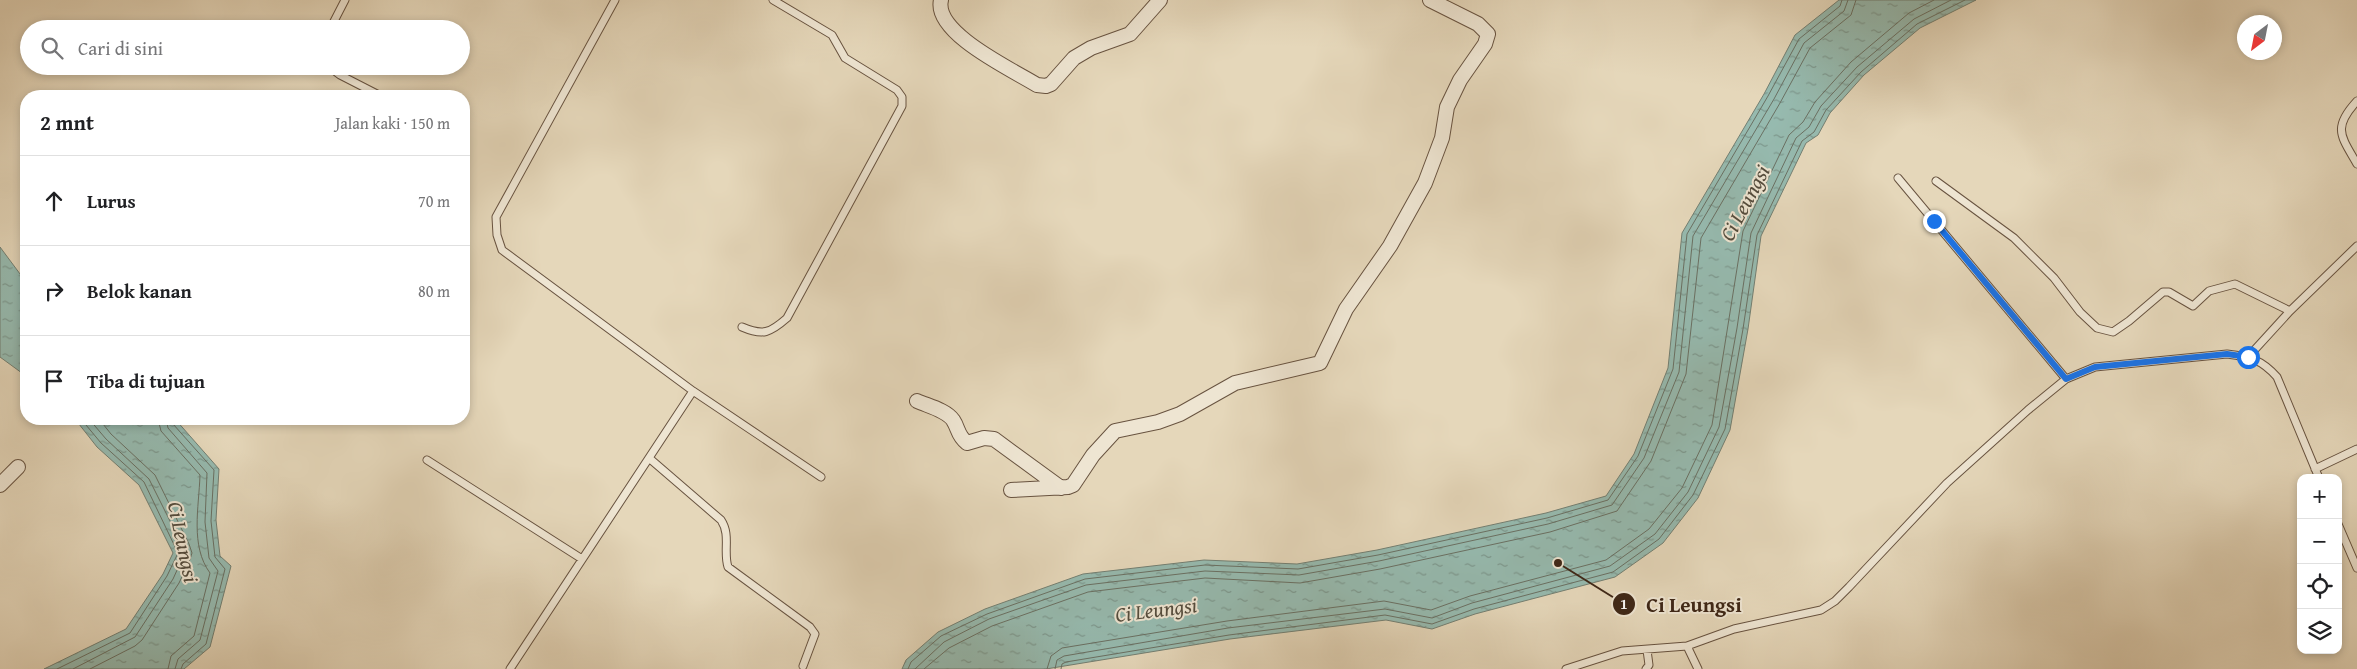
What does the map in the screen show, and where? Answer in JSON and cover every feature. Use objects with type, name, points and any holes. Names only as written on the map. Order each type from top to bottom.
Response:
[{"type":"street","points":[[941,0],[940,12],[951,28],[976,48],[998,62],[1038,85],[1046,86],[1052,84],[1074,58],[1091,48],[1130,34],[1160,0]]},
{"type":"street","points":[[1012,490],[1061,488],[1073,485],[1093,455],[1115,431],[1158,422],[1180,414],[1234,383],[1320,363],[1346,309],[1390,246],[1425,183],[1442,138],[1447,106],[1460,80],[1485,44],[1488,34],[1478,24],[1430,0]]},
{"type":"street","points":[[918,401],[954,421],[959,435],[965,441],[971,443],[984,438],[994,439],[1061,488]]},
{"type":"street","points":[[0,485],[18,467]]},
{"type":"lane","points":[[335,20],[345,0]]},
{"type":"lane","points":[[615,0],[496,217],[497,235],[502,250],[693,391],[821,477]]},
{"type":"lane","points":[[742,327],[756,333],[766,332],[787,318],[902,106],[902,97],[897,90],[845,58],[832,35],[773,0]]},
{"type":"lane","points":[[340,75],[369,90]]},
{"type":"lane","points":[[2357,101],[2342,118],[2340,132],[2357,164]]},
{"type":"lane","points":[[1898,178],[2066,379]]},
{"type":"lane","points":[[1936,181],[2014,238],[2054,278],[2080,312],[2097,328],[2112,332],[2129,321],[2163,292],[2169,292],[2193,306],[2209,291],[2234,284],[2290,311]]},
{"type":"lane","points":[[2248,357],[2290,311],[2357,246]]},
{"type":"lane","points":[[1566,669],[1609,654],[1687,646],[1734,629],[1821,610],[1835,601],[1947,483],[2028,410],[2066,379],[2095,367],[2227,354],[2248,357],[2265,363],[2277,377],[2317,474]]},
{"type":"lane","points":[[510,669],[693,391]]},
{"type":"lane","points":[[2315,469],[2357,449]]},
{"type":"lane","points":[[649,458],[721,520],[727,529],[725,558],[728,567],[810,627],[815,634],[803,666]]},
{"type":"lane","points":[[427,460],[582,558]]},
{"type":"lane","points":[[2342,533],[2357,568]]},
{"type":"lane","points":[[1687,646],[1698,669]]},
{"type":"lane","points":[[1646,669],[1649,665],[1647,650]]},
{"type":"water","points":[[1839,0],[1976,0],[1920,28],[1864,75],[1830,113],[1818,135],[1806,143],[1761,236],[1748,329],[1730,430],[1698,498],[1663,543],[1615,577],[1475,614],[1432,629],[1386,620],[1230,639],[1046,669],[902,669],[906,660],[938,632],[985,609],[1083,574],[1204,560],[1297,564],[1377,550],[1546,513],[1606,496],[1634,454],[1668,368],[1682,233],[1764,94],[1795,35]]},
{"type":"water","points":[[0,247],[20,274],[20,372],[0,357]]},
{"type":"water","points":[[80,425],[180,425],[219,469],[216,520],[220,556],[231,566],[210,647],[184,669],[44,669],[126,629],[163,574],[173,553],[139,485],[97,447]]},
{"type":"place","name":"Ci Leungsi","points":[[1558,563]]},
{"type":"route","points":[[1934,221],[2066,379],[2095,367],[2227,354],[2248,357]]}]
